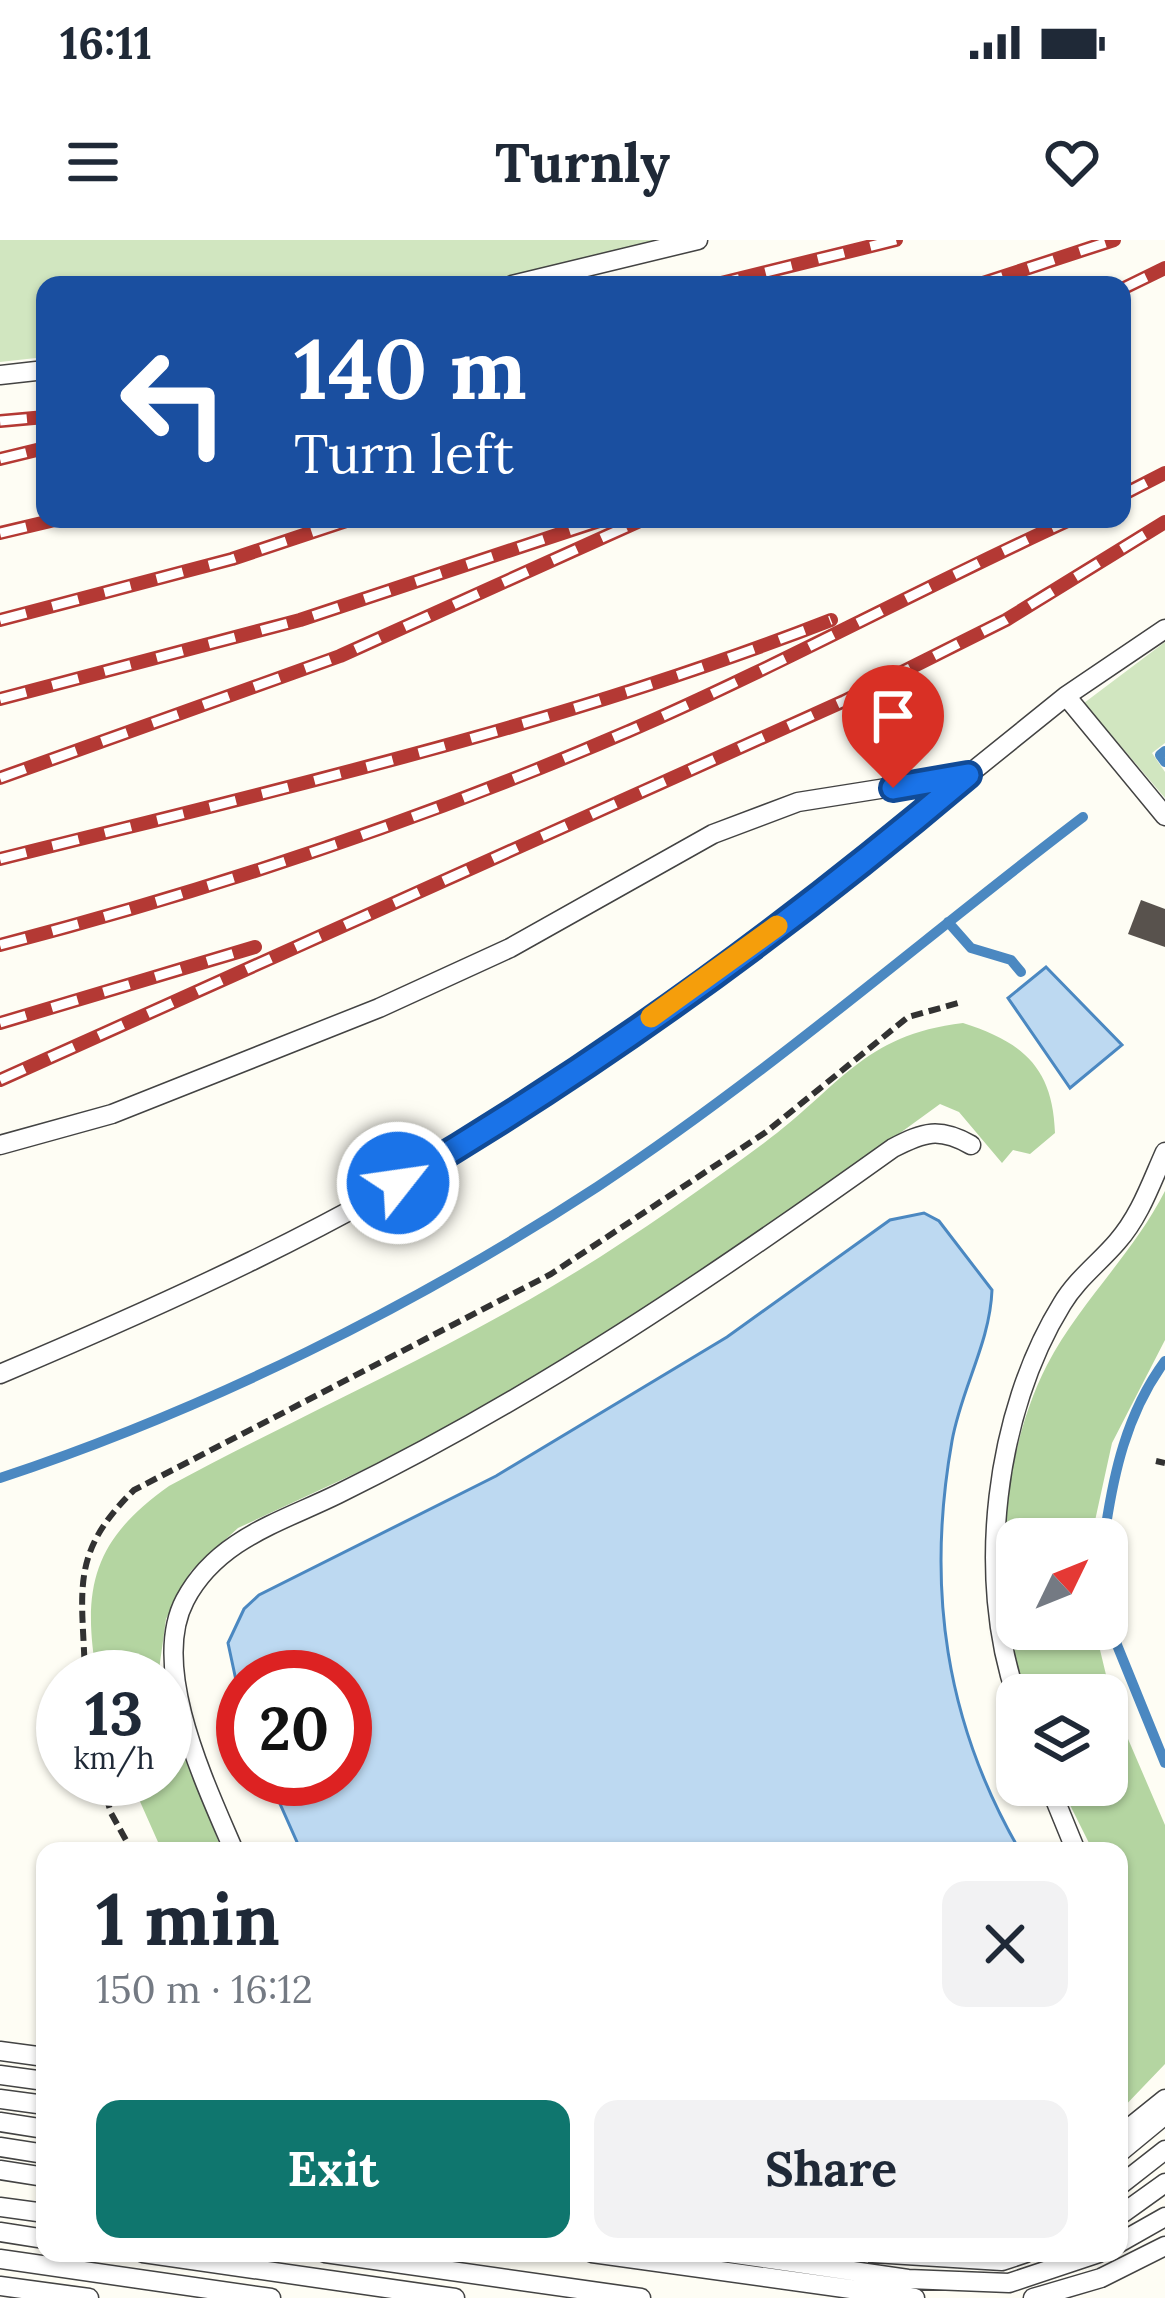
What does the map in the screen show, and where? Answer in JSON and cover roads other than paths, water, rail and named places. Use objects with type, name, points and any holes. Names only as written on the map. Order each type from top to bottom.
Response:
[{"type":"lane","points":[[549,276],[698,240]]},
{"type":"lane","points":[[0,375],[36,371]]},
{"type":"lane","points":[[0,1373],[285,1241],[493,1127],[786,920],[1066,696],[1165,629]]},
{"type":"lane","points":[[1066,696],[1165,816]]},
{"type":"lane","points":[[0,1145],[112,1114],[379,1008],[510,948],[713,834],[798,802],[968,775]]},
{"type":"lane","points":[[230,1842],[209,1793],[171,1652],[184,1602],[201,1574],[245,1536],[493,1416],[578,1364],[701,1285],[893,1148],[925,1132],[947,1132],[970,1145]]},
{"type":"lane","points":[[1011,1674],[998,1616],[995,1558],[998,1493],[1014,1425],[1058,1309],[1138,1212],[1165,1152]]},
{"type":"lane","points":[[1057,1806],[1072,1842]]},
{"type":"lane","points":[[0,2051],[36,2056]]},
{"type":"lane","points":[[0,2074],[36,2080]]},
{"type":"lane","points":[[0,2098],[36,2104]]},
{"type":"lane","points":[[1128,2129],[1165,2099]]},
{"type":"lane","points":[[1128,2145],[1165,2115]]},
{"type":"lane","points":[[0,2122],[36,2128]]},
{"type":"lane","points":[[0,2147],[36,2153]]},
{"type":"lane","points":[[1128,2179],[1165,2150]]},
{"type":"lane","points":[[0,2170],[36,2176]]},
{"type":"lane","points":[[1128,2210],[1165,2183]]},
{"type":"lane","points":[[0,2206],[36,2212]]},
{"type":"lane","points":[[1128,2238],[1165,2217]]},
{"type":"lane","points":[[0,2232],[36,2238]]},
{"type":"lane","points":[[1033,2298],[1101,2278],[1165,2246]]},
{"type":"lane","points":[[0,2260],[271,2298]]},
{"type":"lane","points":[[205,2262],[455,2298]]},
{"type":"lane","points":[[388,2262],[641,2298]]},
{"type":"lane","points":[[657,2262],[915,2298]]},
{"type":"lane","points":[[791,2262],[908,2279],[1009,2283],[1072,2262]]},
{"type":"lane","points":[[0,2285],[88,2298]]},
{"type":"water","points":[[1046,967],[1122,1045],[1070,1088],[1008,998]]},
{"type":"water","points":[[924,1213],[939,1221],[992,1290],[986,1329],[952,1441],[944,1495],[942,1601],[948,1652],[974,1753],[1015,1842],[297,1842],[281,1806],[372,1806],[372,1650],[230,1650],[228,1643],[244,1609],[259,1595],[496,1476],[727,1337],[890,1220]]},
{"type":"waterway","points":[[1165,751],[1160,755],[1165,762]]},
{"type":"waterway","points":[[0,1478],[155,1420],[308,1352],[527,1231],[722,1099],[1083,817]]},
{"type":"waterway","points":[[948,922],[971,948],[1011,960],[1021,972]]},
{"type":"waterway","points":[[1108,1518],[1123,1446],[1140,1402],[1165,1361]]},
{"type":"waterway","points":[[1119,1650],[1165,1763]]},
{"type":"railway","points":[[750,276],[896,240]]},
{"type":"railway","points":[[1004,276],[1114,240]]},
{"type":"railway","points":[[1131,285],[1165,268]]},
{"type":"railway","points":[[0,421],[36,418]]},
{"type":"railway","points":[[0,459],[36,450]]},
{"type":"railway","points":[[1131,490],[1165,473]]},
{"type":"railway","points":[[0,1080],[844,701],[1006,620],[1165,522]]},
{"type":"railway","points":[[0,533],[36,524]]},
{"type":"railway","points":[[0,620],[232,559],[325,528]]},
{"type":"railway","points":[[0,699],[300,620],[578,528]]},
{"type":"railway","points":[[0,778],[340,656],[624,528]]},
{"type":"railway","points":[[0,945],[319,850],[475,794],[741,680],[1053,528]]},
{"type":"railway","points":[[0,859],[524,723],[730,658],[831,620]]},
{"type":"railway","points":[[0,1023],[255,947]]}]
